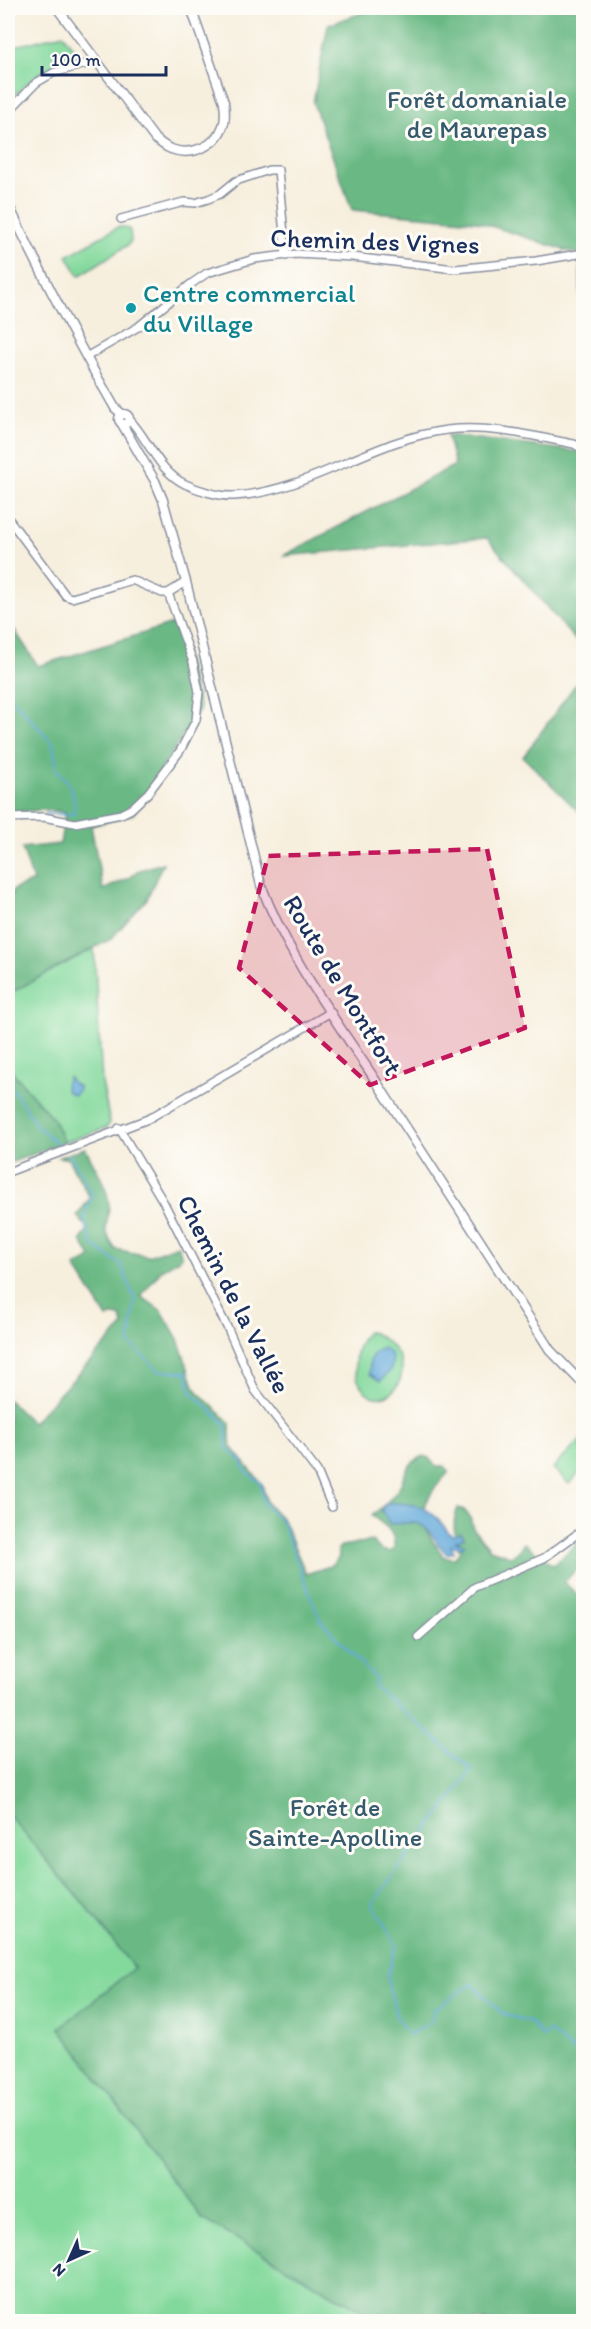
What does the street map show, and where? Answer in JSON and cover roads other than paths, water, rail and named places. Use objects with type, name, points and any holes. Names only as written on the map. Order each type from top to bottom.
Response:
[{"type":"street","points":[[57,8],[155,139],[170,149],[185,153],[207,146],[224,125],[224,102],[191,8]]},
{"type":"street","points":[[8,112],[36,83],[53,73],[97,61]]},
{"type":"street","points":[[121,219],[184,202],[208,199],[220,194],[236,181],[269,170],[278,170],[286,256]]},
{"type":"street","name":"Route de Montfort","points":[[8,204],[43,279],[115,408],[125,419],[163,500],[186,582],[261,885],[286,943],[550,1350],[584,1385]]},
{"type":"street","name":"Chemin des Vignes","points":[[86,357],[138,327],[207,273],[254,259],[286,256],[352,257],[455,269],[536,261],[584,252]]},
{"type":"street","points":[[125,419],[165,470],[184,484],[231,497],[271,490],[412,437],[447,430],[486,428],[574,444],[584,450]]},
{"type":"street","points":[[8,518],[66,596],[72,598],[132,580],[162,593],[186,582]]},
{"type":"street","points":[[8,818],[33,817],[59,822],[89,821],[131,809],[148,793],[180,752],[196,720],[199,700],[194,662],[168,592]]},
{"type":"street","points":[[8,1172],[119,1128],[148,1119],[331,1012]]},
{"type":"street","name":"Chemin de la Vallée","points":[[119,1128],[164,1203],[228,1329],[255,1390],[318,1471],[332,1507]]},
{"type":"street","points":[[418,1636],[475,1587],[544,1558],[584,1529]]},
{"type":"water","points":[[68,1077],[79,1089],[74,1095],[67,1092],[65,1085]]},
{"type":"water","points":[[383,1348],[391,1354],[392,1366],[380,1381],[370,1374],[370,1361],[375,1352]]},
{"type":"water","points":[[388,1503],[424,1508],[443,1524],[449,1533],[452,1535],[461,1533],[464,1537],[456,1541],[465,1544],[462,1547],[451,1546],[454,1552],[447,1554],[429,1531],[420,1524],[390,1524],[382,1512],[382,1508]]},
{"type":"waterway","points":[[8,694],[53,744],[57,771],[72,790],[74,814],[45,814]]},
{"type":"waterway","points":[[8,814],[27,814]]},
{"type":"waterway","points":[[8,1081],[36,1125],[60,1146]]},
{"type":"waterway","points":[[70,1155],[92,1194],[84,1219],[92,1245],[121,1265],[135,1300],[129,1343],[159,1371],[187,1372],[191,1392],[225,1424],[227,1448],[242,1461],[245,1471],[260,1482],[264,1504],[282,1522],[320,1620],[376,1679],[374,1686],[472,1770],[372,1904],[396,1944],[387,1977],[396,2016],[409,2035],[432,2021],[433,2010],[472,1984],[503,2014],[530,2022],[543,2037],[549,2031],[584,2060]]},
{"type":"place","name":"Centre commercial du Village","points":[[131,308]]},
{"type":"park label","name":"Forêt domaniale de Maurepas","points":[[477,114]]},
{"type":"park label","name":"Forêt de Sainte-Apolline","points":[[335,1822]]}]
